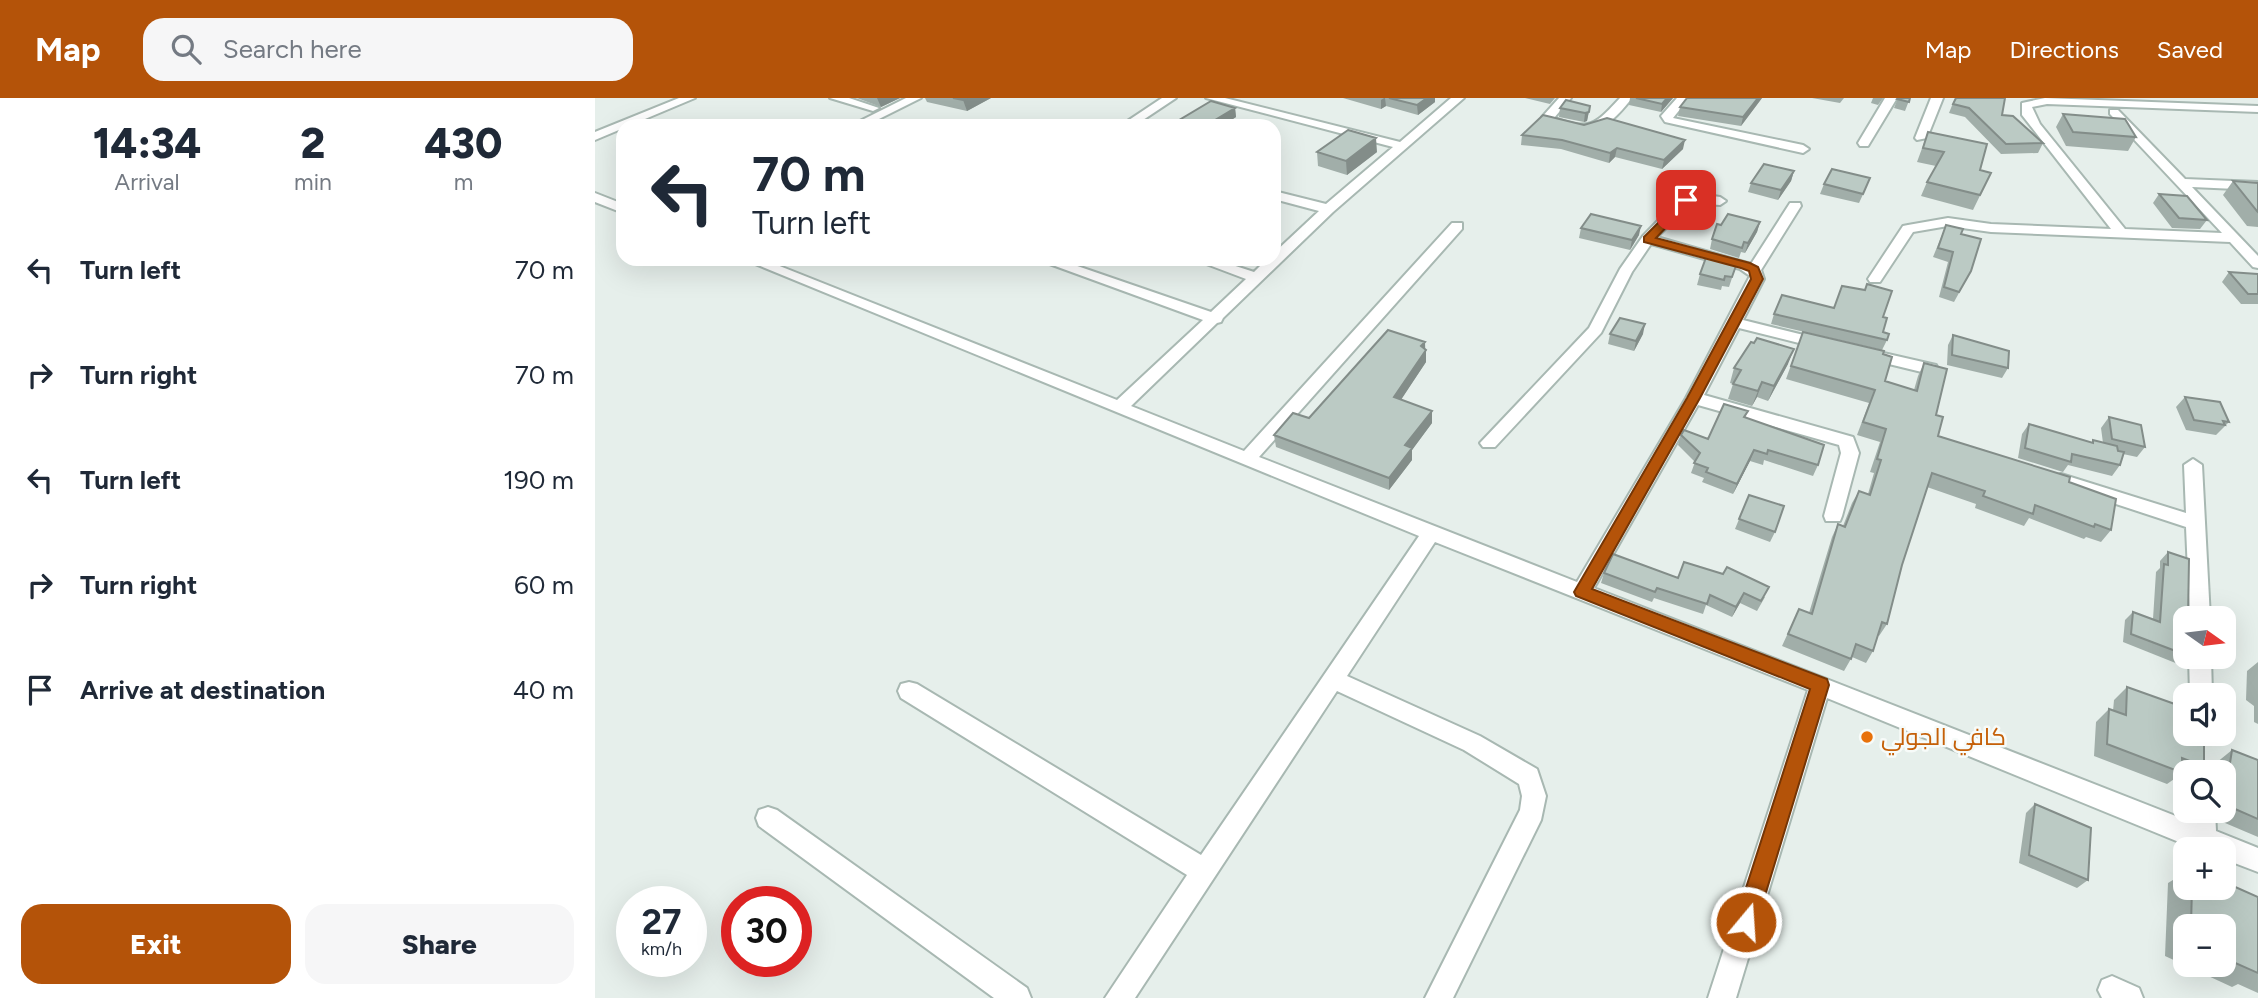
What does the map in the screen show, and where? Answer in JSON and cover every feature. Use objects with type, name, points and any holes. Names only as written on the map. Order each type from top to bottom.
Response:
[{"type":"street","points":[[637,119],[689,98]]},
{"type":"street","points":[[836,98],[878,119]]},
{"type":"street","points":[[865,119],[871,114],[915,98]]},
{"type":"street","points":[[1137,119],[1170,98]]},
{"type":"street","points":[[1212,98],[1402,146]]},
{"type":"street","points":[[1281,255],[1328,209],[1458,98]]},
{"type":"street","points":[[1565,98],[1548,120],[1587,131],[1602,126],[1626,98]]},
{"type":"street","points":[[1683,98],[1667,116],[1669,120],[1803,149]]},
{"type":"street","points":[[1864,143],[1891,98]]},
{"type":"street","points":[[1921,138],[1937,98]]},
{"type":"street","points":[[2122,233],[2027,111],[2026,105],[2032,102],[2063,100],[2258,109]]},
{"type":"street","points":[[2106,104],[2258,264]]},
{"type":"street","points":[[595,136],[616,128]]},
{"type":"street","points":[[2182,183],[2258,186]]},
{"type":"street","points":[[595,197],[616,206]]},
{"type":"street","points":[[1281,197],[1328,209]]},
{"type":"street","points":[[1489,443],[1597,330],[1625,272],[1648,239],[1686,200],[1693,197],[1720,201]]},
{"type":"street","points":[[1754,270],[1795,205]]},
{"type":"street","points":[[1875,279],[1908,229],[1935,222],[1991,228],[2233,238]]},
{"type":"street","points":[[1248,458],[1457,226]]},
{"type":"street","points":[[1648,239],[1754,270]]},
{"type":"street","points":[[768,266],[2197,837]]},
{"type":"street","points":[[1064,266],[1216,318]]},
{"type":"street","points":[[1221,266],[1258,278]]},
{"type":"street","points":[[1120,407],[1270,266]]},
{"type":"street","points":[[1582,592],[1694,398],[1757,279],[1754,270]]},
{"type":"street","points":[[1732,323],[1930,369]]},
{"type":"street","points":[[1694,398],[1847,441],[1850,453],[1833,516]]},
{"type":"street","points":[[2193,466],[2200,606]]},
{"type":"street","points":[[2038,473],[2197,523]]},
{"type":"street","points":[[1123,997],[1204,871],[1431,533]]},
{"type":"street","points":[[1333,679],[1472,743],[1503,759],[1529,777],[1534,796],[1532,812],[1439,998]]},
{"type":"street","points":[[1722,998],[1820,685]]},
{"type":"street","points":[[909,691],[1204,871]]},
{"type":"street","points":[[768,818],[1017,998]]},
{"type":"street","points":[[2236,852],[2258,860]]},
{"type":"building","points":[[1389,98],[1427,98],[1417,105]]},
{"type":"building","points":[[1636,98],[1667,98],[1662,104]]},
{"type":"building","points":[[1687,98],[1758,98],[1743,117],[1680,107]]},
{"type":"building","points":[[1898,98],[1910,98],[1909,102]]},
{"type":"building","points":[[1956,98],[2005,98],[2002,115],[2013,116],[2043,143],[2006,144],[1969,108],[1953,104]]},
{"type":"building","points":[[1566,100],[1590,106],[1589,112],[1560,108]]},
{"type":"building","points":[[1211,101],[1235,108],[1217,119],[1181,119]]},
{"type":"building","points":[[2063,114],[2125,119],[2136,137],[2073,132]]},
{"type":"building","points":[[1543,115],[1584,125],[1607,118],[1685,140],[1664,160],[1617,148],[1610,153],[1562,140],[1522,135]]},
{"type":"building","points":[[1348,130],[1376,138],[1346,161],[1317,152]]},
{"type":"building","points":[[1928,132],[1987,144],[1980,170],[1991,173],[1980,195],[1927,182],[1944,152],[1923,148]]},
{"type":"building","points":[[1764,164],[1794,171],[1781,190],[1751,183]]},
{"type":"building","points":[[1832,169],[1870,178],[1863,194],[1824,184]]},
{"type":"building","points":[[2233,181],[2258,183],[2258,212],[2257,211]]},
{"type":"building","points":[[2159,194],[2187,196],[2207,220],[2179,218]]},
{"type":"building","points":[[1591,214],[1641,226],[1632,240],[1581,228]]},
{"type":"building","points":[[1728,214],[1760,222],[1742,248],[1712,239],[1717,224],[1721,225]]},
{"type":"building","points":[[1946,225],[1963,229],[1961,234],[1981,239],[1971,271],[1959,292],[1944,287],[1953,252],[1938,248]]},
{"type":"building","points":[[1708,252],[1738,260],[1732,277],[1725,276],[1724,280],[1700,274]]},
{"type":"building","points":[[2229,272],[2258,274],[2258,294],[2248,294]]},
{"type":"building","points":[[1867,284],[1892,291],[1883,317],[1887,318],[1883,332],[1889,334],[1887,340],[1774,314],[1782,295],[1834,308],[1842,286],[1865,290]]},
{"type":"building","points":[[1620,318],[1645,324],[1636,341],[1610,334]]},
{"type":"building","points":[[1388,330],[1425,342],[1421,346],[1426,350],[1394,397],[1432,411],[1405,445],[1412,448],[1389,478],[1274,435],[1293,413],[1309,418]]},
{"type":"building","points":[[1803,332],[1884,351],[1883,354],[1892,357],[1885,381],[1917,391],[1924,363],[1947,369],[1936,415],[1943,417],[1938,436],[2070,477],[2069,482],[2116,499],[2111,530],[2095,524],[2094,527],[2035,505],[2033,514],[1983,496],[1985,491],[1932,473],[1902,565],[1887,624],[1882,622],[1873,651],[1856,644],[1851,659],[1788,634],[1799,609],[1812,614],[1838,524],[1845,527],[1859,491],[1870,495],[1881,460],[1877,459],[1886,429],[1863,422],[1875,390],[1791,366]]},
{"type":"building","points":[[1953,335],[2009,351],[2008,368],[1952,355]]},
{"type":"building","points":[[1757,338],[1794,349],[1774,386],[1762,382],[1758,391],[1733,384],[1741,370],[1734,368],[1751,342],[1754,343]]},
{"type":"building","points":[[2185,397],[2220,402],[2229,422],[2223,421],[2225,425],[2194,420]]},
{"type":"building","points":[[1724,404],[1748,411],[1744,417],[1824,445],[1818,465],[1768,450],[1767,454],[1754,450],[1737,484],[1706,472],[1708,468],[1694,463],[1700,453],[1681,435],[1684,430],[1708,439]]},
{"type":"building","points":[[2109,417],[2141,425],[2145,447],[2112,439]]},
{"type":"building","points":[[2029,424],[2093,443],[2093,440],[2117,446],[2118,451],[2124,452],[2120,465],[2072,454],[2071,462],[2025,448]]},
{"type":"building","points":[[1749,495],[1784,506],[1775,532],[1739,519]]},
{"type":"building","points":[[2168,552],[2189,559],[2188,606],[2173,606],[2173,650],[2131,634],[2133,612],[2160,622],[2164,564],[2168,565]]},
{"type":"building","points":[[1613,554],[1678,578],[1684,562],[1723,574],[1727,567],[1769,587],[1761,601],[1744,593],[1736,607],[1710,595],[1707,604],[1657,588],[1655,592],[1604,573]]},
{"type":"building","points":[[2127,687],[2173,703],[2173,746],[2204,746],[2204,760],[2173,760],[2173,769],[2107,744],[2109,709],[2126,715]]},
{"type":"building","points":[[2232,750],[2258,760],[2258,819],[2236,809],[2236,760],[2230,760]]},
{"type":"building","points":[[2035,804],[2091,828],[2088,880],[2029,855]]},
{"type":"building","points":[[2236,887],[2258,897],[2258,973],[2236,963],[2236,914],[2191,914],[2192,900],[2236,900]]},
{"type":"place","name":"كافي الجولي","points":[[1867,737]]},
{"type":"route","points":[[1686,200],[1648,239],[1745,266],[1754,270],[1757,279],[1694,398],[1582,592],[1820,685],[1746,922]]}]
